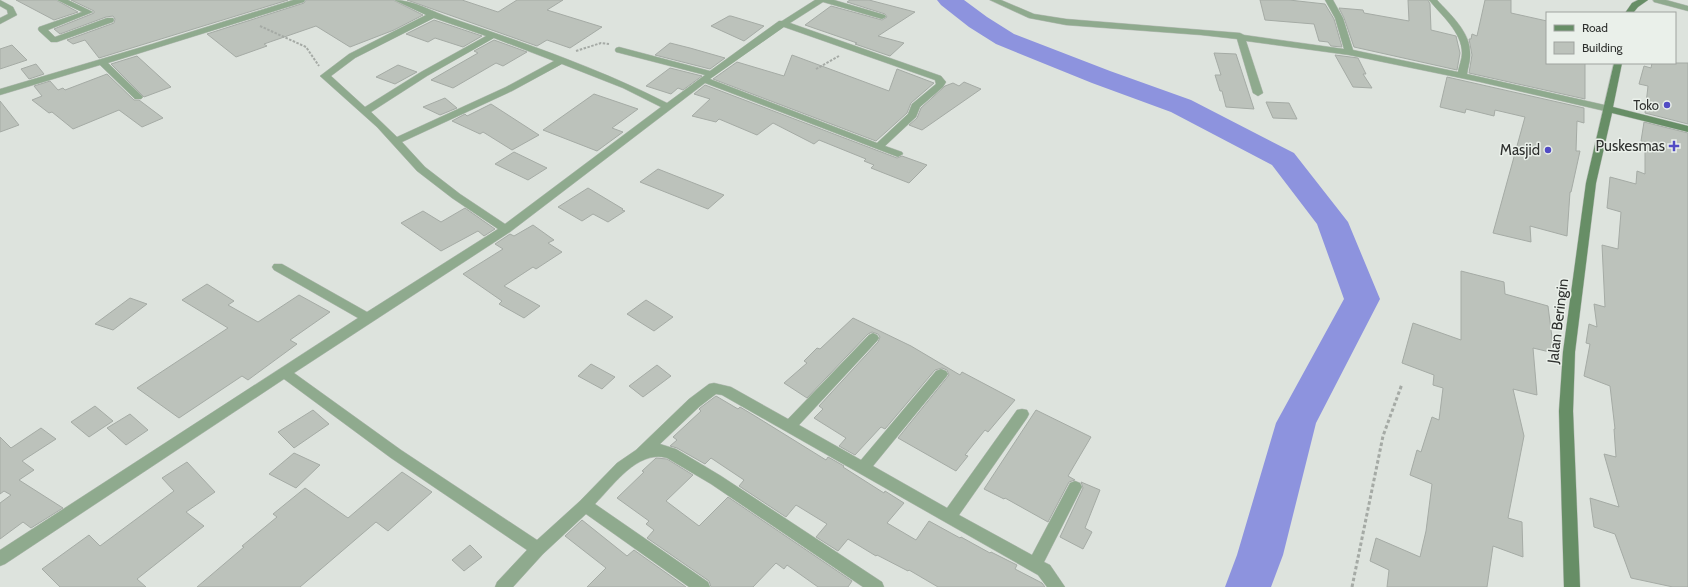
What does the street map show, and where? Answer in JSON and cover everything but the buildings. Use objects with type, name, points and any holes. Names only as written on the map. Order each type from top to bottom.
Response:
[{"type":"street","points":[[61,0],[89,12],[42,29],[54,40],[110,20]]},
{"type":"street","points":[[0,82],[4,91],[301,0]]},
{"type":"street","points":[[398,0],[433,15],[550,56],[561,62],[621,84],[668,107]]},
{"type":"street","points":[[0,559],[123,476],[285,373],[505,229],[589,168],[748,47],[782,23],[820,0]]},
{"type":"street","points":[[825,0],[882,17]]},
{"type":"street","points":[[994,0],[1032,16],[1066,22],[1172,29],[1240,36],[1349,52],[1462,75],[1688,129]]},
{"type":"street","points":[[1329,0],[1337,10],[1349,52]]},
{"type":"street","points":[[1433,0],[1465,42],[1466,56],[1462,75]]},
{"type":"street","points":[[1631,12],[1641,0]]},
{"type":"street","points":[[1657,0],[1688,9]]},
{"type":"street","points":[[0,2],[10,9],[14,15],[0,21]]},
{"type":"street","points":[[433,15],[352,56],[325,76],[396,141],[401,149],[421,169],[456,196],[505,229]]},
{"type":"street","points":[[782,23],[938,78],[941,82],[940,85],[915,106],[913,115],[879,146]]},
{"type":"street","points":[[365,111],[424,74],[492,36]]},
{"type":"street","points":[[1240,36],[1258,93]]},
{"type":"street","points":[[620,50],[708,77],[898,154]]},
{"type":"street","points":[[102,62],[138,97]]},
{"type":"street","points":[[396,141],[496,95],[561,62]]},
{"type":"street","name":"Jalan Beringin","points":[[1572,587],[1566,411],[1569,352],[1591,183],[1609,109],[1618,64]]},
{"type":"street","points":[[278,267],[367,318]]},
{"type":"street","points":[[789,427],[873,338]]},
{"type":"street","points":[[285,373],[396,454],[538,549]]},
{"type":"street","points":[[863,468],[941,374]]},
{"type":"street","points":[[503,587],[538,549],[585,505],[622,467],[641,454],[694,403],[714,388],[726,391],[1044,570],[1057,587]]},
{"type":"street","points":[[949,517],[1022,414]]},
{"type":"street","points":[[641,454],[659,450],[671,453],[716,480],[876,587]]},
{"type":"street","points":[[1035,566],[1075,487]]},
{"type":"street","points":[[585,505],[702,587]]},
{"type":"path","points":[[241,19],[272,30],[306,47],[325,76]]},
{"type":"path","points":[[550,56],[584,50],[601,42],[607,43],[620,50]]},
{"type":"path","points":[[816,69],[851,48]]},
{"type":"path","points":[[1352,587],[1383,436],[1402,384]]},
{"type":"waterway","points":[[949,0],[978,22],[1005,39],[1101,77],[1181,106],[1283,159],[1332,222],[1362,299],[1296,423],[1260,555],[1248,587]]},
{"type":"place","name":"Toko","points":[[1667,105]]},
{"type":"place","name":"Puskesmas","points":[[1674,146]]},
{"type":"place","name":"Masjid","points":[[1548,150]]}]
